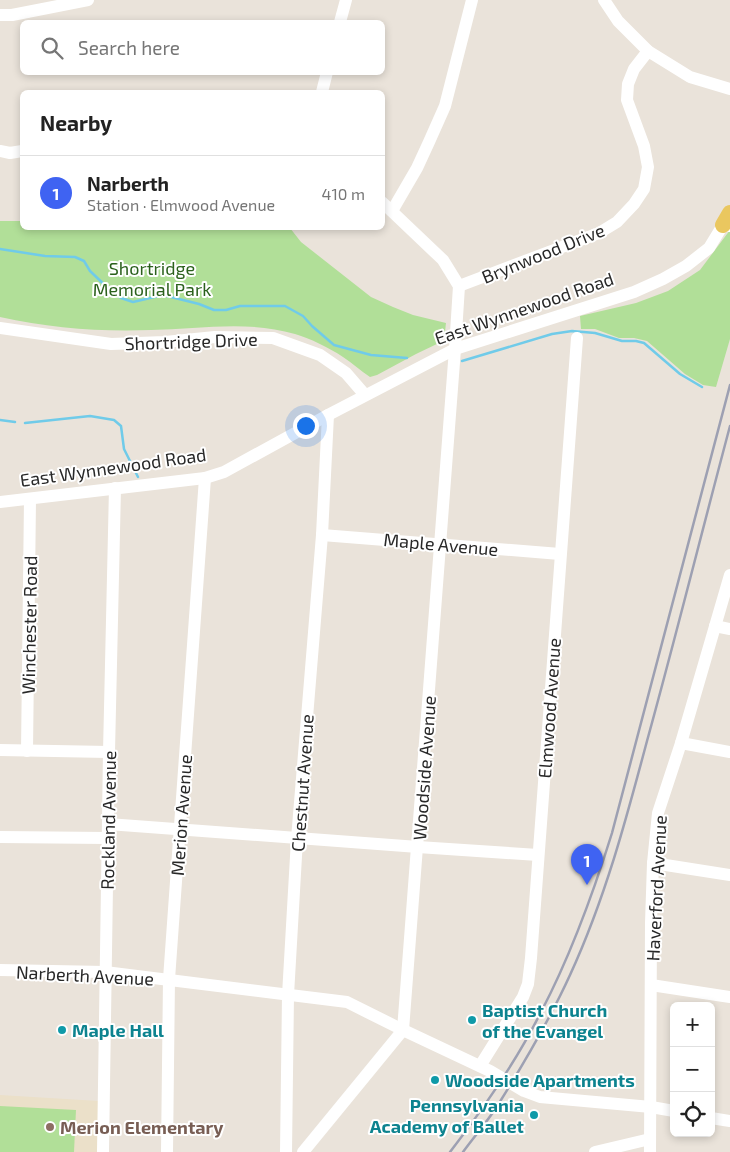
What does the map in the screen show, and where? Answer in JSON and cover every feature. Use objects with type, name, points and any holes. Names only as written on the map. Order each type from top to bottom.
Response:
[{"type":"street","points":[[0,16],[88,0]]},
{"type":"street","points":[[341,20],[346,0]]},
{"type":"street","points":[[459,286],[443,260],[387,206],[417,168],[445,106],[472,0]]},
{"type":"street","points":[[604,0],[618,21],[648,51],[690,77],[730,89]]},
{"type":"street","name":"Brynwood Drive","points":[[459,286],[599,233],[618,222],[634,204],[644,189],[648,167],[644,146],[628,100],[628,84],[634,69],[648,51]]},
{"type":"street","points":[[322,90],[326,75]]},
{"type":"street","points":[[0,151],[20,150]]},
{"type":"street","name":"East Wynnewood Road","points":[[0,502],[205,478],[224,472],[365,395],[455,349],[634,292],[663,279],[686,266],[709,248],[728,222]]},
{"type":"street","name":"Woodside Avenue","points":[[403,1030],[459,286]]},
{"type":"street","name":"Shortridge Drive","points":[[0,328],[111,344],[165,342],[214,337],[273,338],[320,355],[346,373],[365,395]]},
{"type":"street","name":"Elmwood Avenue","points":[[485,1068],[528,984],[577,338]]},
{"type":"street","name":"Chestnut Avenue","points":[[286,1152],[288,995],[297,839],[322,535],[328,415]]},
{"type":"street","name":"Merion Avenue","points":[[167,1152],[169,979],[205,478]]},
{"type":"street","name":"Rockland Avenue","points":[[103,1152],[108,752],[115,488]]},
{"type":"street","name":"Winchester Road","points":[[27,751],[30,499]]},
{"type":"street","name":"Maple Avenue","points":[[322,535],[560,554]]},
{"type":"street","name":"Haverford Avenue","points":[[650,1146],[653,863],[658,814],[681,743],[730,575]]},
{"type":"street","points":[[715,626],[730,629]]},
{"type":"street","points":[[681,743],[730,752]]},
{"type":"street","points":[[0,750],[108,752]]},
{"type":"street","points":[[108,824],[538,855]]},
{"type":"street","points":[[0,837],[108,838]]},
{"type":"street","points":[[653,863],[730,875]]},
{"type":"street","name":"Narberth Avenue","points":[[0,970],[105,972],[347,1002],[485,1068],[524,1091],[540,1097],[670,1110]]},
{"type":"street","points":[[651,985],[730,997]]},
{"type":"street","points":[[303,1152],[403,1030]]},
{"type":"street","points":[[715,1119],[730,1121]]},
{"type":"street","points":[[595,1152],[650,1146]]},
{"type":"shaded area","name":"Merion Elementary","points":[[0,1095],[99,1101],[99,1152],[0,1152]]},
{"type":"green space","name":"Shortridge Memorial Park","points":[[0,221],[20,221],[20,230],[292,230],[301,242],[371,297],[413,315],[446,323],[445,332],[439,338],[439,343],[370,377],[343,357],[313,341],[295,334],[259,327],[223,326],[94,330],[38,324],[0,317]]},
{"type":"green space","points":[[730,230],[730,339],[716,387],[703,385],[685,374],[647,341],[634,338],[619,338],[595,329],[581,329],[580,316],[636,303],[668,291],[700,270]]},
{"type":"green space","name":"Merion Elementary","points":[[0,1106],[76,1110],[74,1152],[0,1152]]},
{"type":"waterway","points":[[0,249],[45,256],[75,257],[84,261],[90,271],[111,291],[121,298],[133,302],[163,295],[199,304],[214,310],[226,310],[240,306],[285,306],[303,316],[334,345],[371,355],[407,358]]},
{"type":"waterway","points":[[462,361],[552,334],[572,331],[595,333],[622,341],[644,343],[680,374],[702,387]]},
{"type":"waterway","points":[[25,423],[90,416],[114,420],[121,426],[124,449],[138,477]]},
{"type":"waterway","points":[[0,420],[15,422]]},
{"type":"railway","points":[[450,1152],[499,1084],[531,1031],[562,969],[589,901],[612,833],[730,385]]},
{"type":"railway","points":[[463,1152],[496,1108],[535,1043],[570,975],[594,917],[614,859],[631,800],[730,426]]},
{"type":"place","name":"Narberth","points":[[587,885]]},
{"type":"place","name":"Baptist Church of the Evangel","points":[[472,1020]]},
{"type":"place","name":"Maple Hall","points":[[62,1030]]},
{"type":"place","name":"Woodside Apartments","points":[[435,1080]]},
{"type":"place","name":"Pennsylvania Academy of Ballet","points":[[534,1115]]},
{"type":"place","name":"Merion Elementary","points":[[50,1127]]}]
